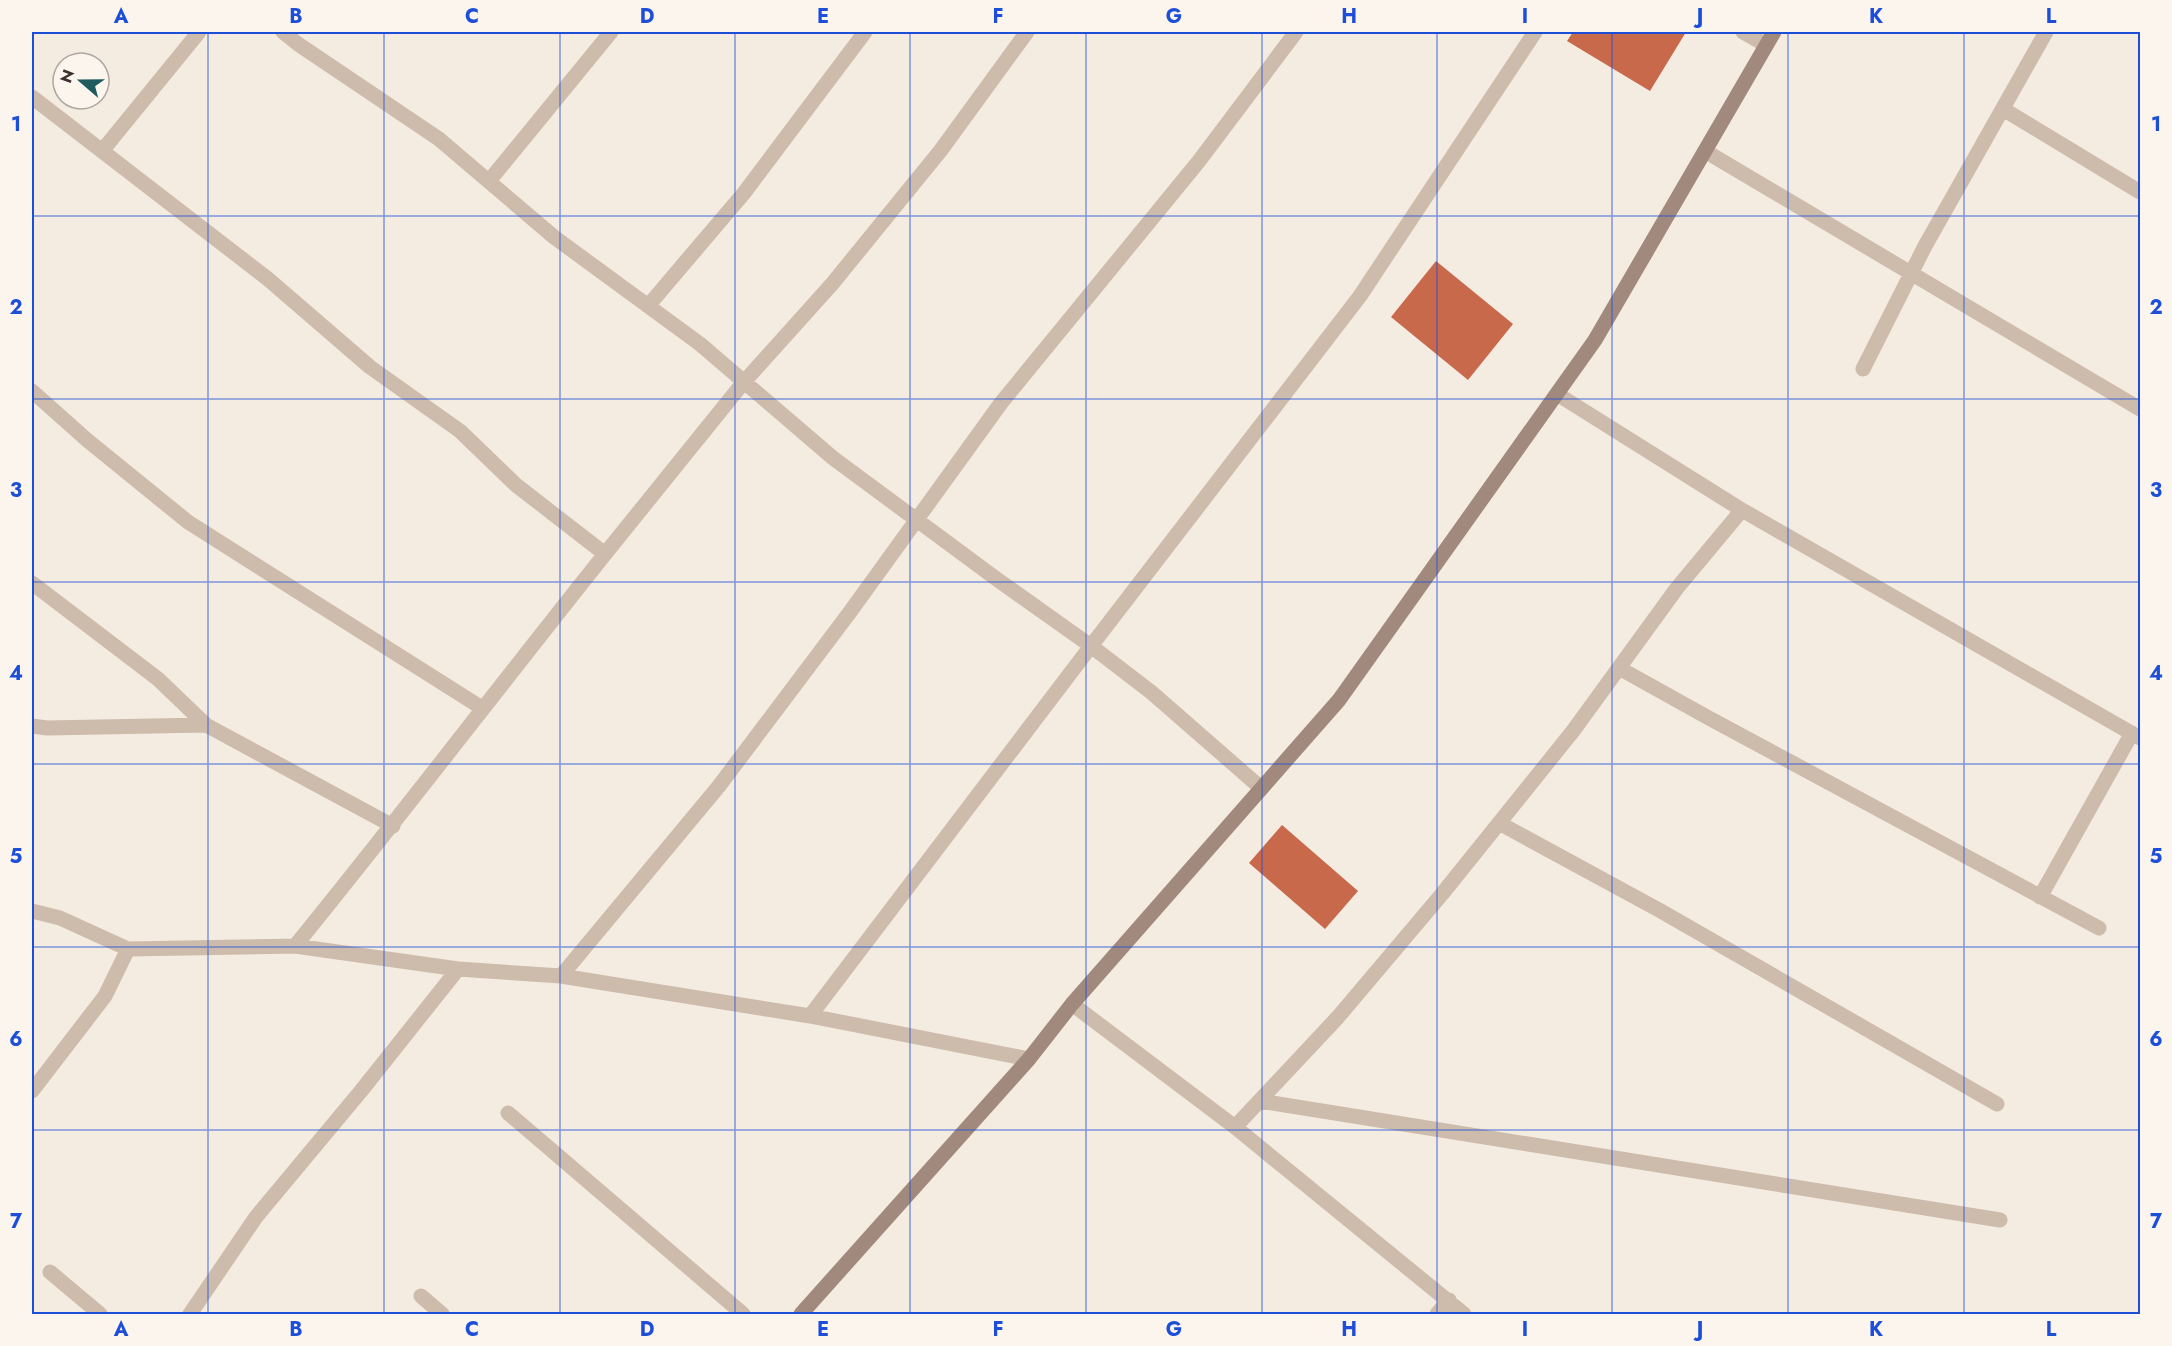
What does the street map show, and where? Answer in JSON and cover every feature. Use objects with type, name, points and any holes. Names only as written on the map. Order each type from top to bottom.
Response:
[{"type":"street","points":[[102,151],[199,32]]},
{"type":"street","points":[[283,32],[439,139],[554,237],[700,344],[833,458],[1151,692],[1261,788]]},
{"type":"street","points":[[489,181],[611,32]]},
{"type":"street","points":[[648,306],[744,193],[865,32]]},
{"type":"street","points":[[295,946],[393,826],[482,708],[743,383],[832,284],[941,150],[1026,32]]},
{"type":"street","points":[[561,976],[719,786],[1001,403],[1199,161],[1296,32]]},
{"type":"street","points":[[810,1016],[1360,296],[1535,32]]},
{"type":"street","points":[[801,1314],[1029,1059],[1072,1004],[1339,700],[1595,340],[1770,38],[1743,32]]},
{"type":"street","points":[[1863,369],[1911,275],[2046,32]]},
{"type":"street","points":[[32,97],[268,279],[370,367],[460,431],[516,485],[605,554]]},
{"type":"street","points":[[2003,109],[2140,192]]},
{"type":"street","points":[[1705,151],[2140,409]]},
{"type":"street","points":[[32,391],[87,440],[188,522],[482,708]]},
{"type":"street","points":[[1557,394],[1742,510],[2136,736],[2040,897]]},
{"type":"street","points":[[1235,1127],[1338,1017],[1499,824],[1573,731],[1677,588],[1742,510]]},
{"type":"street","points":[[32,583],[158,679],[206,725],[393,826]]},
{"type":"street","points":[[1619,668],[2099,928]]},
{"type":"street","points":[[32,726],[47,728],[206,725]]},
{"type":"street","points":[[1499,824],[1659,910],[1997,1104]]},
{"type":"street","points":[[32,911],[60,918],[128,949],[295,946],[458,969],[561,976],[810,1016],[1029,1059]]},
{"type":"street","points":[[32,1090],[105,996],[128,949]]},
{"type":"street","points":[[190,1314],[255,1217],[361,1091],[458,969]]},
{"type":"street","points":[[1072,1004],[1235,1127],[1464,1314]]},
{"type":"street","points":[[1260,1101],[2000,1220]]},
{"type":"street","points":[[508,1113],[743,1314]]},
{"type":"street","points":[[50,1272],[100,1314]]},
{"type":"street","points":[[421,1296],[442,1314]]},
{"type":"street","points":[[1437,1314],[1449,1300]]},
{"type":"building","points":[[1573,32],[1686,32],[1650,91],[1567,41]]},
{"type":"building","points":[[1436,261],[1513,324],[1468,380],[1391,317]]},
{"type":"building","points":[[1282,825],[1358,891],[1325,929],[1249,863]]}]
